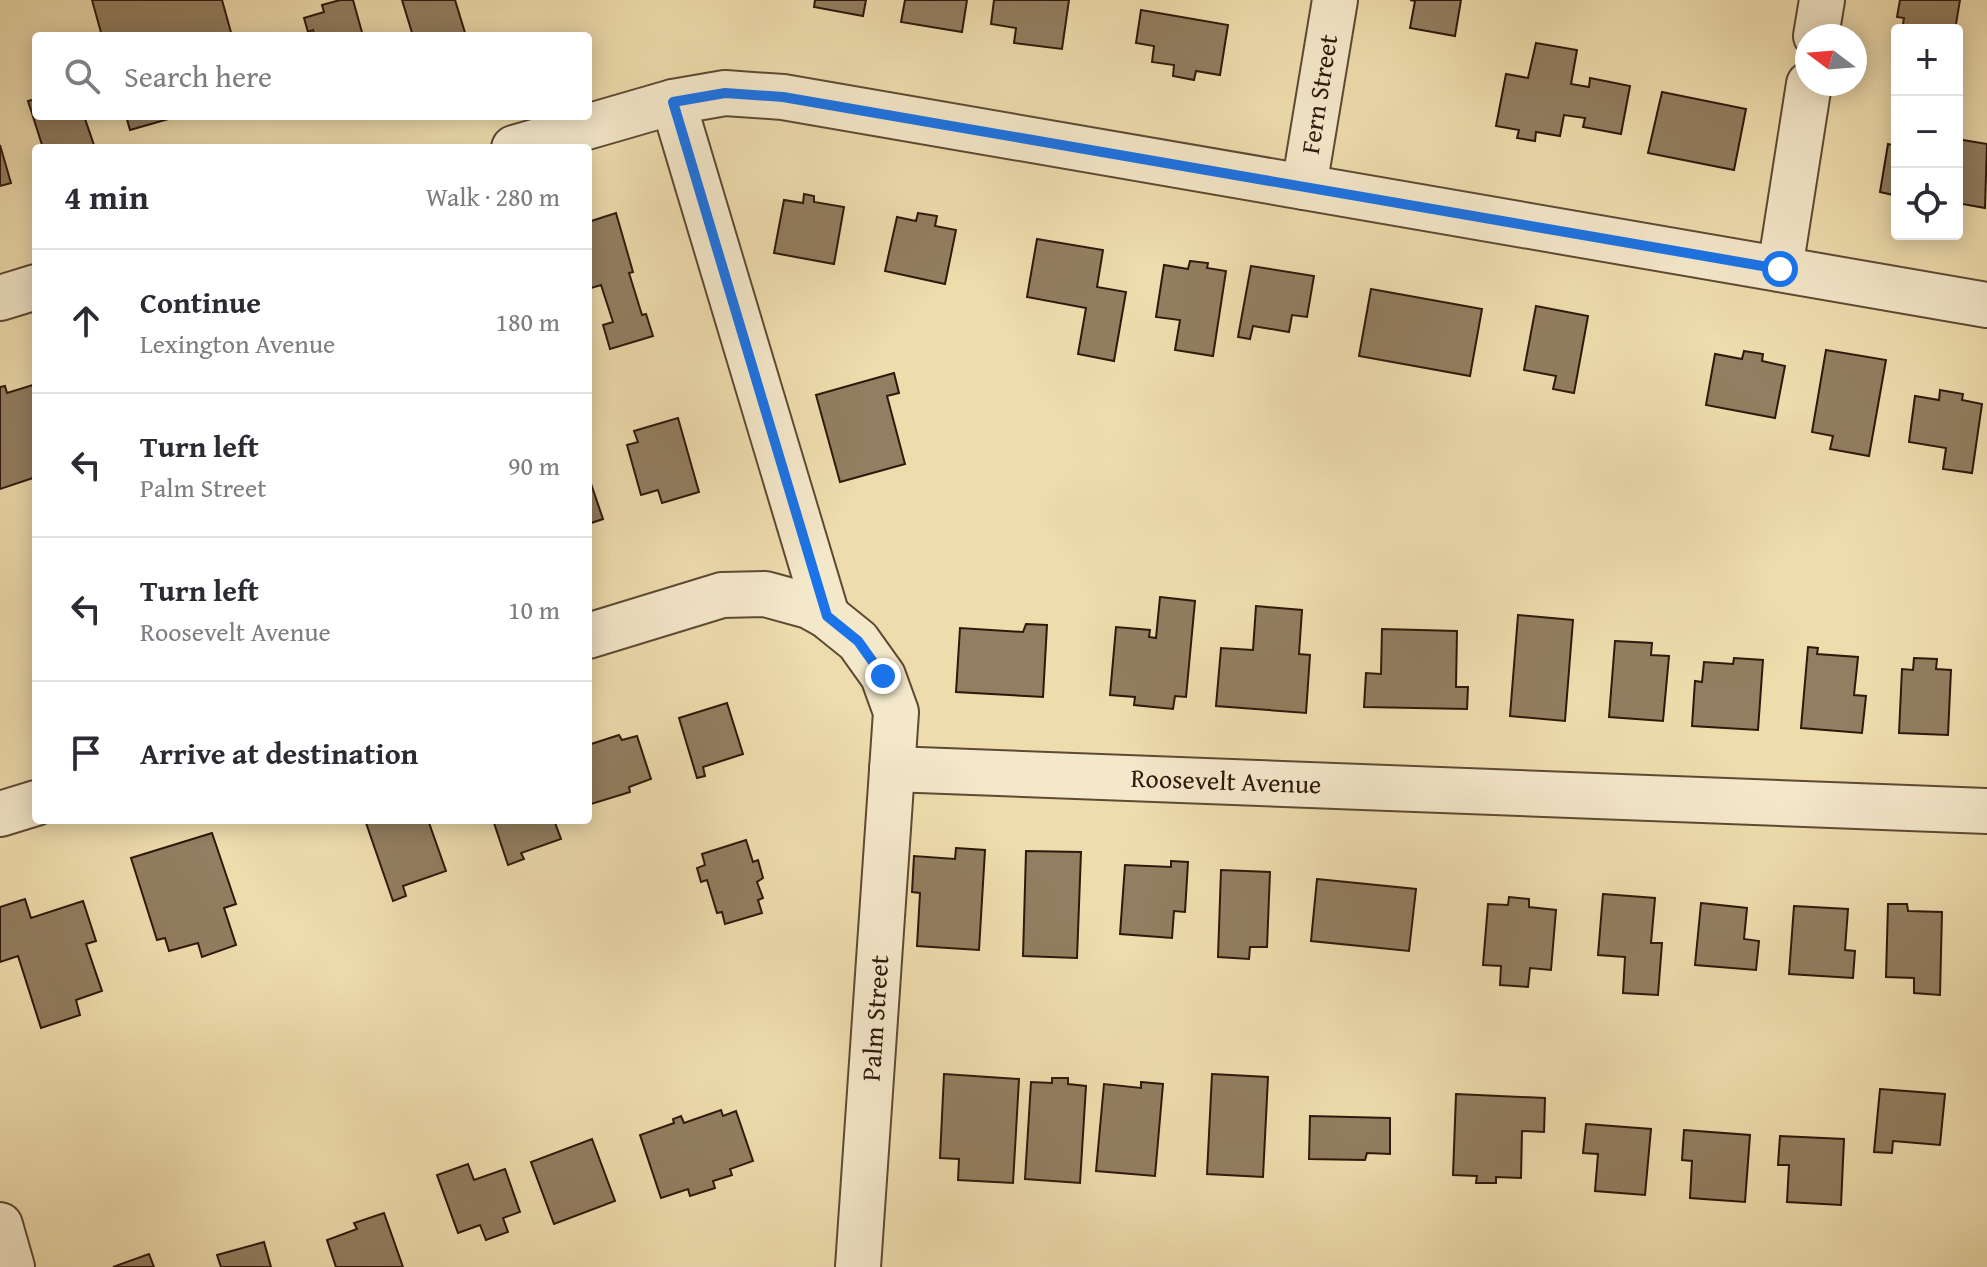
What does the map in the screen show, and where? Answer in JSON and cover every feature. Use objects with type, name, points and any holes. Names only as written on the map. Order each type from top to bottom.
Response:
[{"type":"street","name":"Fern Street","points":[[1304,187],[1335,0]]},
{"type":"street","points":[[1818,24],[1822,0]]},
{"type":"street","points":[[528,144],[673,102],[725,93],[783,97],[1987,305]]},
{"type":"street","points":[[1780,269],[1807,96]]},
{"type":"street","points":[[673,102],[827,616]]},
{"type":"street","points":[[0,298],[32,288]]},
{"type":"street","points":[[592,635],[722,595],[765,594],[809,606],[858,641],[883,676],[896,712],[892,769]]},
{"type":"street","name":"Roosevelt Avenue","points":[[892,769],[1987,811]]},
{"type":"street","name":"Palm Street","points":[[858,1267],[892,769]]},
{"type":"street","points":[[0,814],[32,804]]},
{"type":"building","points":[[92,0],[222,0],[231,32],[101,32]]},
{"type":"building","points":[[353,0],[362,32],[308,32],[304,18],[324,12],[322,5]]},
{"type":"building","points":[[402,0],[455,0],[465,32],[412,32]]},
{"type":"building","points":[[815,0],[866,0],[863,16],[814,7]]},
{"type":"building","points":[[905,0],[967,0],[962,32],[901,22]]},
{"type":"building","points":[[994,0],[1069,0],[1062,49],[1014,43],[1016,28],[991,24]]},
{"type":"building","points":[[1410,0],[1461,0],[1455,36],[1410,28],[1415,1]]},
{"type":"building","points":[[1900,0],[1960,0],[1956,24],[1903,24],[1904,18],[1897,17]]},
{"type":"building","points":[[1141,10],[1228,25],[1220,75],[1196,71],[1194,80],[1173,76],[1174,65],[1152,62],[1154,46],[1136,43]]},
{"type":"building","points":[[1536,43],[1577,50],[1571,84],[1589,87],[1590,78],[1630,86],[1621,134],[1583,127],[1585,118],[1564,115],[1560,136],[1536,132],[1535,141],[1517,138],[1519,130],[1496,126],[1506,74],[1528,78]]},
{"type":"building","points":[[1662,92],[1746,109],[1734,170],[1648,153]]},
{"type":"building","points":[[34,120],[85,120],[94,144],[42,144]]},
{"type":"building","points":[[127,120],[165,120],[130,130]]},
{"type":"building","points":[[1963,140],[1987,144],[1985,208],[1963,204]]},
{"type":"building","points":[[1888,144],[1891,145],[1891,195],[1880,192]]},
{"type":"building","points":[[0,145],[11,183],[0,186]]},
{"type":"building","points":[[804,194],[814,196],[814,202],[844,207],[834,264],[774,253],[784,200],[803,203]]},
{"type":"building","points":[[616,213],[633,272],[629,273],[642,315],[646,314],[653,336],[610,349],[603,325],[613,322],[601,285],[592,288],[592,221]]},
{"type":"building","points":[[918,213],[937,216],[935,226],[956,230],[945,284],[885,271],[897,217],[916,221]]},
{"type":"building","points":[[1037,239],[1103,250],[1097,287],[1126,292],[1114,361],[1078,354],[1086,308],[1027,297]]},
{"type":"building","points":[[1190,261],[1208,263],[1207,268],[1226,271],[1213,356],[1175,350],[1180,320],[1156,317],[1164,265],[1188,269]]},
{"type":"building","points":[[1251,266],[1314,276],[1307,317],[1292,315],[1289,332],[1253,326],[1250,339],[1238,337]]},
{"type":"building","points":[[1371,289],[1482,309],[1470,376],[1359,356]]},
{"type":"building","points":[[1536,306],[1588,316],[1574,393],[1553,389],[1556,376],[1524,370]]},
{"type":"building","points":[[1826,350],[1886,360],[1869,456],[1830,449],[1833,436],[1812,432]]},
{"type":"building","points":[[1744,351],[1763,354],[1762,361],[1785,366],[1775,418],[1706,405],[1715,354],[1742,359]]},
{"type":"building","points":[[894,373],[899,393],[887,396],[905,464],[840,482],[816,395]]},
{"type":"building","points":[[32,385],[32,478],[0,489],[0,387],[5,386],[7,393]]},
{"type":"building","points":[[1940,390],[1963,394],[1962,400],[1982,404],[1972,473],[1943,469],[1946,448],[1909,442],[1915,396],[1939,400]]},
{"type":"building","points":[[678,418],[699,492],[662,503],[658,490],[641,495],[627,445],[638,442],[634,431]]},
{"type":"building","points":[[592,487],[603,519],[592,523]]},
{"type":"building","points":[[1160,597],[1195,601],[1186,697],[1175,696],[1173,709],[1134,705],[1135,697],[1110,695],[1116,627],[1150,630],[1149,637],[1156,638]]},
{"type":"building","points":[[1256,606],[1302,610],[1299,654],[1310,655],[1306,713],[1216,706],[1221,648],[1253,650]]},
{"type":"building","points":[[1518,615],[1573,620],[1565,721],[1510,716]]},
{"type":"building","points":[[1026,624],[1047,625],[1043,697],[956,692],[960,628],[1023,632]]},
{"type":"building","points":[[1382,629],[1457,631],[1456,687],[1468,687],[1467,709],[1364,707],[1366,673],[1381,674]]},
{"type":"building","points":[[1615,641],[1652,643],[1651,655],[1669,656],[1663,721],[1609,717]]},
{"type":"building","points":[[1808,647],[1818,648],[1817,654],[1858,657],[1854,695],[1866,696],[1862,733],[1801,728]]},
{"type":"building","points":[[1734,658],[1763,660],[1758,730],[1692,726],[1695,681],[1702,682],[1704,662],[1733,664]]},
{"type":"building","points":[[1914,658],[1937,659],[1936,669],[1951,670],[1948,735],[1899,733],[1902,669],[1913,670]]},
{"type":"building","points":[[727,703],[743,754],[703,767],[705,776],[697,778],[679,718]]},
{"type":"building","points":[[619,735],[622,740],[637,736],[651,779],[629,787],[630,792],[592,804],[592,744]]},
{"type":"building","points":[[366,824],[429,824],[446,871],[403,886],[406,896],[393,901]]},
{"type":"building","points":[[494,824],[555,824],[561,839],[521,853],[524,859],[508,865]]},
{"type":"building","points":[[212,833],[236,904],[224,908],[236,945],[202,957],[198,943],[169,951],[165,938],[157,940],[131,858]]},
{"type":"building","points":[[746,840],[753,862],[758,860],[763,878],[757,882],[763,898],[758,900],[762,913],[725,924],[722,912],[717,913],[707,880],[701,882],[697,868],[705,865],[702,854]]},
{"type":"building","points":[[956,848],[985,850],[979,950],[917,946],[920,893],[912,892],[914,856],[955,859]]},
{"type":"building","points":[[1026,851],[1081,852],[1077,958],[1023,956]]},
{"type":"building","points":[[1171,861],[1188,862],[1185,912],[1174,911],[1172,938],[1120,934],[1125,865],[1171,867]]},
{"type":"building","points":[[1221,870],[1270,872],[1267,947],[1250,947],[1249,959],[1218,957]]},
{"type":"building","points":[[1317,879],[1416,889],[1409,951],[1311,941]]},
{"type":"building","points":[[1603,894],[1655,898],[1651,943],[1662,943],[1658,995],[1623,993],[1625,957],[1598,955]]},
{"type":"building","points":[[1509,897],[1529,899],[1529,907],[1556,910],[1551,970],[1530,968],[1528,987],[1500,985],[1501,966],[1483,965],[1488,904],[1508,905]]},
{"type":"building","points":[[25,899],[31,918],[83,901],[96,941],[86,944],[102,991],[76,1000],[80,1015],[41,1028],[18,956],[0,962],[0,907]]},
{"type":"building","points":[[1701,903],[1747,908],[1744,939],[1759,941],[1756,970],[1695,965]]},
{"type":"building","points":[[1888,904],[1907,904],[1908,911],[1942,912],[1940,995],[1914,993],[1914,978],[1886,977]]},
{"type":"building","points":[[1794,906],[1848,909],[1845,950],[1855,951],[1853,978],[1789,974]]},
{"type":"building","points":[[944,1074],[1019,1079],[1013,1183],[958,1180],[959,1159],[940,1158]]},
{"type":"building","points":[[1212,1074],[1268,1077],[1263,1177],[1207,1174]]},
{"type":"building","points":[[1052,1078],[1068,1078],[1068,1084],[1086,1086],[1080,1183],[1025,1179],[1031,1082],[1052,1083]]},
{"type":"building","points":[[1141,1082],[1163,1084],[1155,1176],[1096,1171],[1104,1084],[1141,1088]]},
{"type":"building","points":[[1880,1089],[1945,1094],[1940,1145],[1893,1141],[1892,1153],[1874,1152]]},
{"type":"building","points":[[1456,1094],[1545,1098],[1544,1132],[1522,1131],[1521,1178],[1496,1177],[1496,1183],[1476,1183],[1477,1176],[1453,1175]]},
{"type":"building","points":[[721,1110],[723,1116],[736,1111],[753,1161],[730,1169],[732,1175],[713,1181],[715,1188],[690,1196],[688,1189],[661,1198],[640,1135],[674,1123],[673,1119],[681,1116],[684,1123]]},
{"type":"building","points":[[1310,1116],[1390,1118],[1390,1154],[1367,1153],[1365,1160],[1309,1159]]},
{"type":"building","points":[[1586,1124],[1651,1129],[1645,1195],[1595,1191],[1598,1154],[1583,1153]]},
{"type":"building","points":[[1684,1130],[1750,1135],[1745,1202],[1690,1198],[1692,1161],[1682,1160]]},
{"type":"building","points":[[1780,1136],[1844,1139],[1841,1205],[1787,1202],[1789,1165],[1778,1165]]},
{"type":"building","points":[[592,1139],[615,1201],[554,1224],[531,1162]]},
{"type":"building","points":[[468,1164],[474,1180],[505,1169],[520,1212],[503,1218],[508,1232],[486,1240],[480,1225],[458,1233],[437,1175]]},
{"type":"building","points":[[384,1213],[403,1267],[336,1267],[327,1240],[357,1229],[354,1223]]},
{"type":"building","points":[[264,1242],[271,1267],[221,1267],[217,1255]]},
{"type":"building","points":[[149,1254],[154,1267],[113,1267]]},
{"type":"route","points":[[883,676],[858,641],[827,616],[673,102],[725,93],[783,97],[1780,269]]}]
